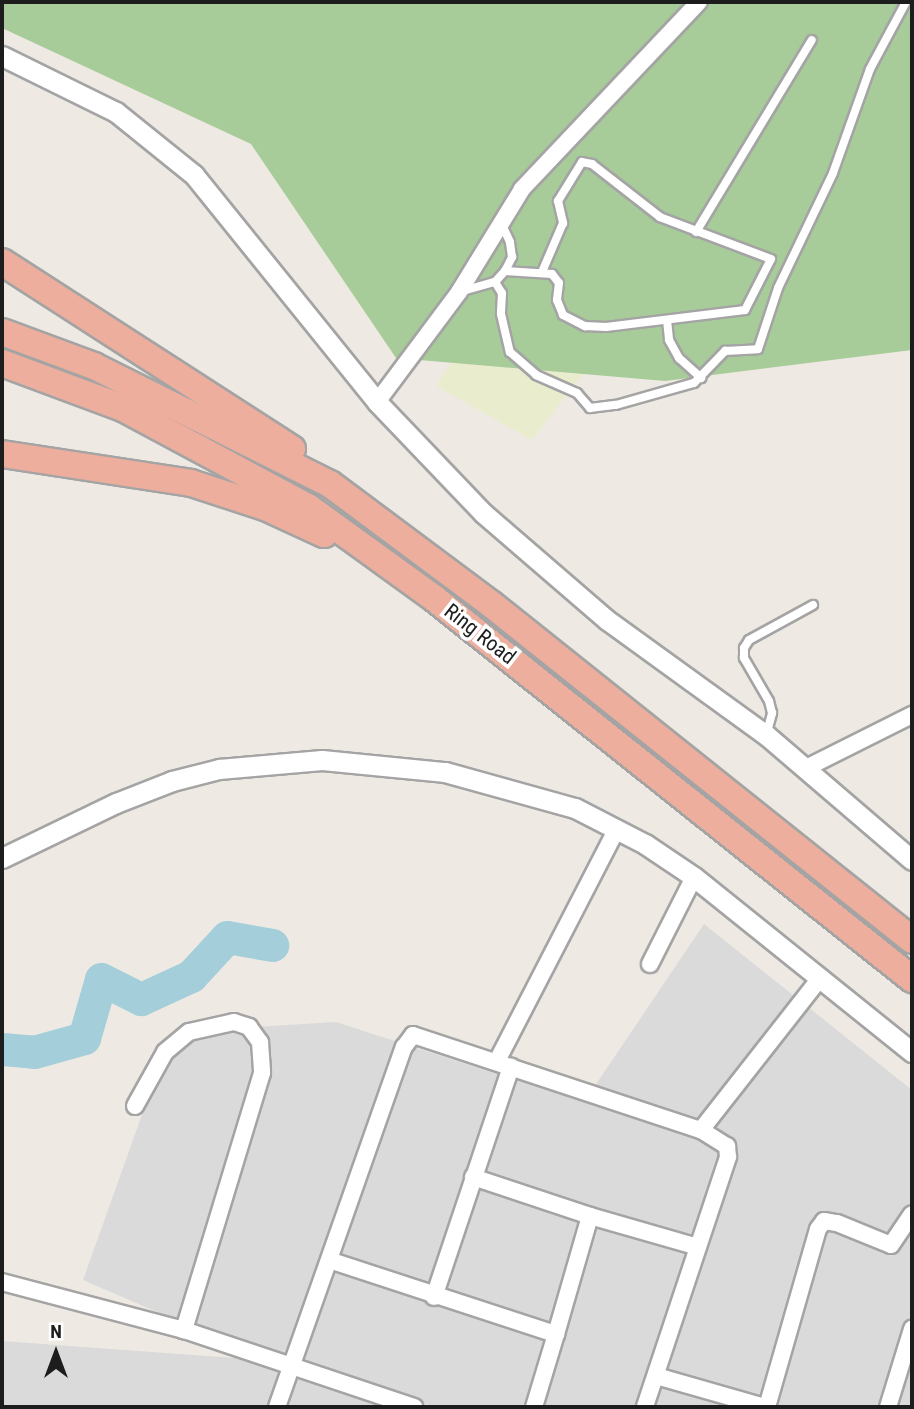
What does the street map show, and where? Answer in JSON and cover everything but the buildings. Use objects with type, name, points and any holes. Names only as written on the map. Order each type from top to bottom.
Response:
[{"type":"highway","points":[[2,262],[291,449],[330,484]]},
{"type":"highway","name":"Ring Road","points":[[2,332],[94,366],[330,484],[491,604],[912,940]]},
{"type":"highway","name":"Ring Road","points":[[2,363],[123,408],[272,485],[446,607],[912,979]]},
{"type":"highway","points":[[2,454],[223,491],[374,559]]},
{"type":"street","points":[[377,401],[459,292],[501,223],[540,167],[698,2]]},
{"type":"street","points":[[2,56],[116,112],[194,175],[377,401],[442,473],[536,560],[607,620],[766,735],[912,860]]},
{"type":"street","points":[[806,768],[912,715]]},
{"type":"street","points":[[2,858],[172,780],[266,762],[322,760],[445,772],[575,808],[617,829],[694,877],[912,1052]]},
{"type":"street","points":[[434,1297],[473,1177],[504,1064],[617,829]]},
{"type":"street","points":[[650,964],[694,877]]},
{"type":"street","points":[[701,1130],[821,977]]},
{"type":"street","points":[[135,1106],[165,1052],[189,1032],[234,1022],[249,1027],[260,1042],[262,1073],[184,1330]]},
{"type":"street","points":[[277,1407],[332,1261],[408,1038],[423,1038],[701,1130],[727,1146],[728,1157],[645,1407]]},
{"type":"street","points":[[473,1177],[590,1216],[698,1247]]},
{"type":"street","points":[[656,1376],[766,1407],[818,1229],[824,1222],[837,1223],[891,1245],[912,1214]]},
{"type":"street","points":[[534,1407],[590,1216]]},
{"type":"street","points":[[332,1261],[434,1297],[556,1334]]},
{"type":"street","points":[[2,1282],[184,1330],[414,1407]]},
{"type":"street","points":[[887,1407],[912,1329]]},
{"type":"lane","points":[[495,282],[502,293],[501,314],[510,352],[536,375],[577,393],[582,404],[616,405],[701,378],[725,351],[758,349],[788,266],[818,210],[870,69],[906,2]]},
{"type":"lane","points":[[696,233],[812,40]]},
{"type":"lane","points":[[542,272],[563,223],[558,201],[582,163],[592,164],[660,217],[788,266]]},
{"type":"lane","points":[[459,292],[495,282],[505,271],[512,257],[501,223]]},
{"type":"lane","points":[[505,271],[542,272],[557,278],[558,308],[563,315],[585,326],[667,320],[745,310],[771,259]]},
{"type":"lane","points":[[667,320],[669,340],[679,358],[701,378]]},
{"type":"lane","points":[[766,735],[772,713],[769,701],[744,659],[744,648],[749,640],[813,605]]},
{"type":"shaded area","points":[[704,924],[912,1090],[912,1407],[434,1407],[180,1322],[83,1280],[158,1070],[184,1037],[239,1028],[336,1022],[584,1102]]},
{"type":"shaded area","points":[[2,1341],[248,1359],[396,1407],[2,1407]]},
{"type":"green space","points":[[2,2],[912,2],[912,350],[665,381],[396,358],[251,144],[2,28]]},
{"type":"green space","points":[[570,177],[599,353],[532,440],[436,386]]},
{"type":"waterway","points":[[2,1049],[34,1052],[84,1038],[101,979],[141,999],[191,976],[227,937],[272,945]]}]
